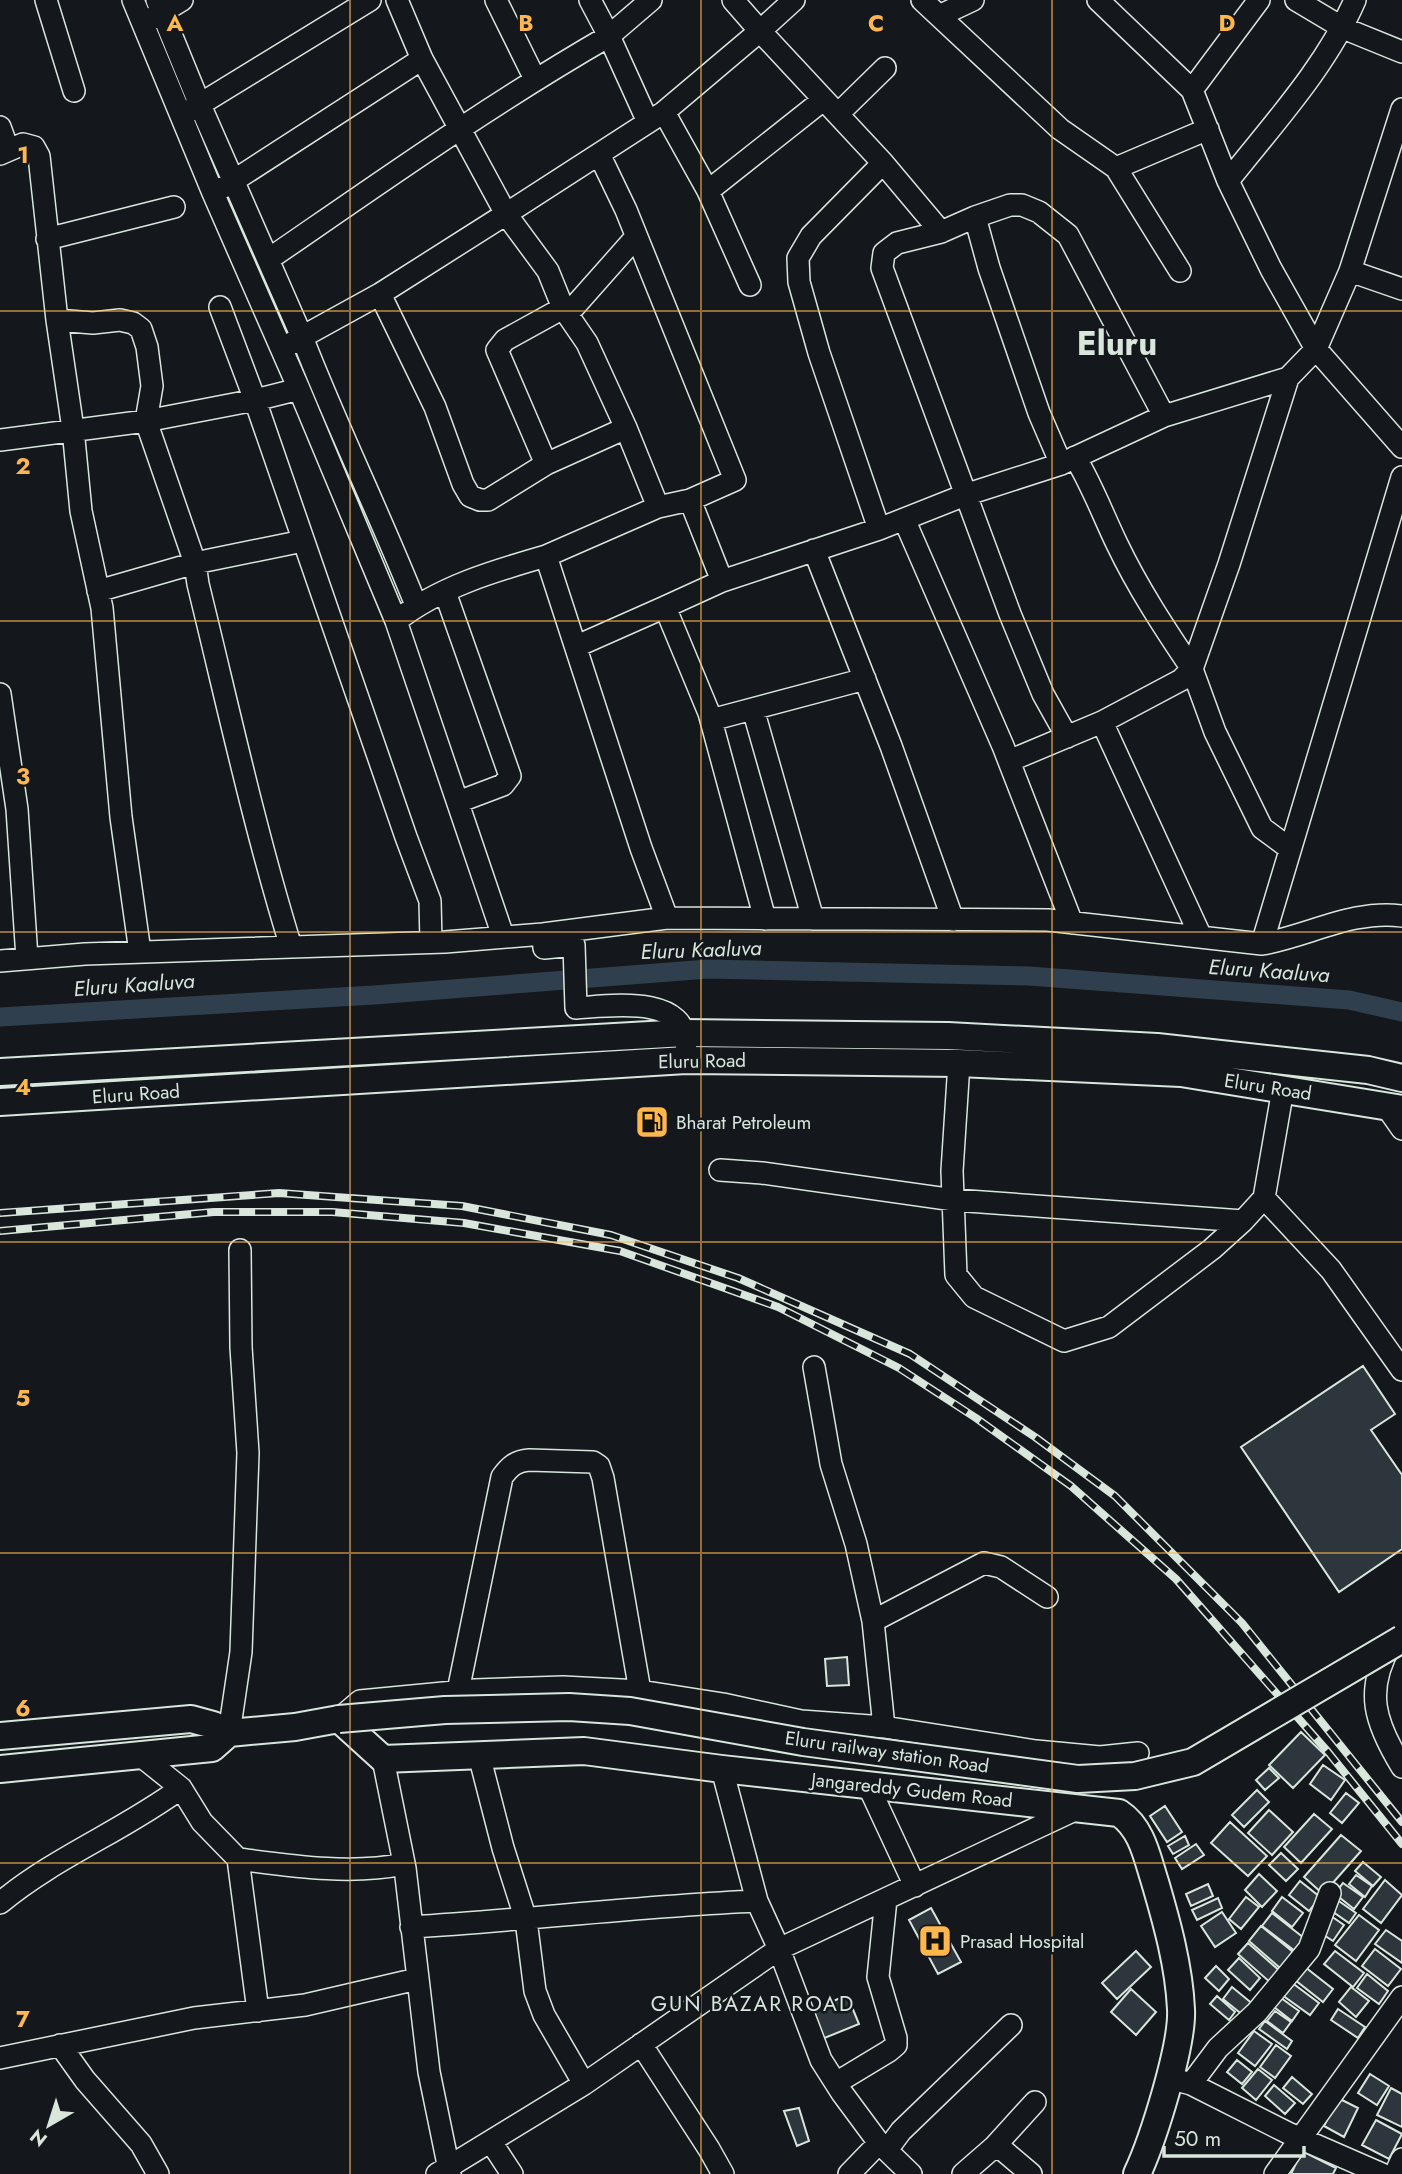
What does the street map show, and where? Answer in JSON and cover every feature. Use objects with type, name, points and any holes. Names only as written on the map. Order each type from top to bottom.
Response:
[{"type":"main road","name":"Eluru Road","points":[[0,1072],[685,1033],[948,1036],[1157,1047],[1368,1070],[1402,1078]]},
{"type":"main road","name":"Eluru Road","points":[[0,1102],[686,1060],[959,1063],[1181,1073],[1394,1107]]},
{"type":"main road","name":"Eluru railway station Road","points":[[339,1719],[471,1710],[569,1707],[630,1712],[803,1742],[1078,1779],[1135,1776],[1193,1762],[1398,1638]]},
{"type":"main road","points":[[0,1735],[191,1719],[213,1725],[229,1734]]},
{"type":"main road","points":[[0,1769],[212,1748],[229,1734],[339,1719],[383,1759]]},
{"type":"main road","name":"Jangareddy Gudem Road","points":[[383,1759],[584,1751],[1119,1813],[1135,1826],[1146,1851],[1165,1913],[1178,1976],[1181,2012],[1180,2081],[1137,2174]]},
{"type":"street","points":[[46,0],[74,91]]},
{"type":"street","points":[[133,0],[213,193],[282,349],[293,390],[396,621],[503,936]]},
{"type":"street","points":[[143,24],[159,6],[181,0]]},
{"type":"street","points":[[181,116],[370,0]]},
{"type":"street","points":[[397,0],[422,60],[461,127],[506,214],[548,271],[563,308],[587,343],[626,428],[658,508]]},
{"type":"street","points":[[496,0],[534,79]]},
{"type":"street","points":[[590,0],[656,117],[708,191],[750,285]]},
{"type":"street","points":[[269,259],[534,79],[609,36],[651,0]]},
{"type":"street","points":[[733,0],[883,163],[941,232]]},
{"type":"street","points":[[282,349],[380,293],[656,117],[794,0]]},
{"type":"street","points":[[922,0],[1060,129],[1116,168],[1180,271]]},
{"type":"street","points":[[939,16],[973,0]]},
{"type":"street","points":[[1098,0],[1192,90],[1228,181],[1271,269],[1316,349],[1402,447]]},
{"type":"street","points":[[1192,90],[1259,0]]},
{"type":"street","points":[[1296,0],[1343,28],[1402,52]]},
{"type":"street","points":[[1228,181],[1343,28],[1355,0]]},
{"type":"street","points":[[159,6],[385,527],[416,605]]},
{"type":"street","points":[[213,193],[235,182],[422,60]]},
{"type":"street","points":[[708,191],[885,68]]},
{"type":"street","points":[[1009,761],[1102,722],[1181,681],[1192,669],[1229,564],[1288,378],[1316,349],[1350,271],[1402,109]]},
{"type":"street","points":[[0,127],[4,152],[23,144],[34,147],[38,156],[57,320],[74,429],[81,511],[102,608],[121,817],[140,952]]},
{"type":"street","points":[[1116,168],[1208,129]]},
{"type":"street","points":[[396,621],[416,605],[492,571],[546,556],[658,508],[690,500],[735,480],[599,153]]},
{"type":"street","points":[[879,529],[819,353],[799,282],[797,258],[811,236],[883,163]]},
{"type":"street","points":[[1066,737],[1043,694],[965,495],[882,268],[884,253],[897,243],[941,232],[1010,205],[1022,205],[1039,212],[1068,234],[1164,416]]},
{"type":"street","points":[[47,239],[174,207]]},
{"type":"street","points":[[975,217],[989,268],[1039,413],[1068,461],[1093,487],[1118,546],[1158,618],[1192,669],[1215,732],[1262,828],[1289,848]]},
{"type":"street","points":[[546,464],[497,349],[505,340],[563,308],[573,307],[636,237]]},
{"type":"street","points":[[1350,271],[1402,289]]},
{"type":"street","points":[[380,293],[435,407],[463,484],[471,496],[488,500],[546,464],[626,428]]},
{"type":"street","points":[[220,307],[260,399],[303,541],[426,888],[438,942]]},
{"type":"street","points":[[57,320],[93,323],[120,320],[133,323],[141,329],[147,346],[152,386],[146,421],[195,563],[241,767],[291,947]]},
{"type":"street","points":[[577,646],[722,581],[879,529],[965,495],[1068,461],[1164,416],[1288,378]]},
{"type":"street","points":[[0,440],[146,421],[293,390]]},
{"type":"street","points":[[1262,944],[1402,477]]},
{"type":"street","points":[[690,500],[722,581]]},
{"type":"street","points":[[904,519],[1009,761],[1072,923]]},
{"type":"street","points":[[98,591],[195,563],[303,541]]},
{"type":"street","points":[[814,550],[891,746],[953,920]]},
{"type":"street","points":[[546,556],[641,848],[667,918]]},
{"type":"street","points":[[445,592],[510,776],[503,785],[458,802]]},
{"type":"street","points":[[665,607],[711,720],[765,919]]},
{"type":"street","points":[[711,720],[864,680]]},
{"type":"street","points":[[0,694],[17,808],[27,958]]},
{"type":"street","points":[[753,709],[813,919]]},
{"type":"street","points":[[1102,722],[1201,937]]},
{"type":"street","points":[[544,941],[667,918],[1048,920],[1262,944],[1282,941],[1354,918],[1396,916]]},
{"type":"street","points":[[0,961],[140,952],[438,942],[503,936],[544,941],[574,946],[576,1008],[656,1007],[678,1022],[685,1033],[686,1060]]},
{"type":"street","points":[[959,1063],[952,1171],[956,1275],[974,1297],[1064,1341],[1109,1327],[1212,1249],[1264,1198],[1283,1089]]},
{"type":"street","points":[[1394,1107],[1402,1129]]},
{"type":"street","points":[[720,1170],[762,1173],[954,1200],[1243,1221]]},
{"type":"street","points":[[1264,1198],[1331,1270],[1402,1370]]},
{"type":"street","points":[[229,1734],[241,1652],[248,1453],[241,1347],[240,1250]]},
{"type":"street","points":[[814,1367],[831,1464],[856,1544],[873,1621],[884,1727]]},
{"type":"street","points":[[458,1691],[502,1477],[510,1466],[529,1460],[593,1462],[598,1466],[603,1478],[640,1692]]},
{"type":"street","points":[[873,1621],[984,1563],[1001,1567],[1046,1597]]},
{"type":"street","points":[[1398,1638],[1378,1670],[1374,1698],[1384,1733],[1402,1767]]},
{"type":"street","points":[[339,1719],[360,1701],[458,1691],[563,1687],[640,1692],[723,1704],[801,1721],[884,1727],[1036,1751],[1100,1757],[1138,1753]]},
{"type":"street","points":[[479,1755],[503,1848],[526,1920],[535,1991],[544,2015],[583,2084]]},
{"type":"street","points":[[141,1756],[181,1788],[202,1822],[238,1859],[258,2011]]},
{"type":"street","points":[[383,1759],[387,1867],[411,1927],[429,2072],[445,2172],[583,2084],[779,1949],[1079,1808]]},
{"type":"street","points":[[722,1769],[757,1901],[779,1949],[821,2060],[883,2146],[911,2174]]},
{"type":"street","points":[[869,1785],[915,1886]]},
{"type":"street","points":[[0,1903],[25,1882],[148,1812],[181,1788]]},
{"type":"street","points":[[238,1859],[283,1865],[387,1867]]},
{"type":"street","points":[[1330,1893],[1309,1949],[1256,2012],[1180,2081],[1382,2174]]},
{"type":"street","points":[[836,2083],[896,2045],[878,1977],[886,1899]]},
{"type":"street","points":[[411,1927],[526,1920],[638,1907],[757,1901]]},
{"type":"street","points":[[0,2058],[194,2018],[305,2005],[417,1979]]},
{"type":"street","points":[[1275,2174],[1402,1997]]},
{"type":"street","points":[[849,2174],[901,2131],[1011,2025]]},
{"type":"street","points":[[60,2045],[85,2080],[141,2144],[158,2174]]},
{"type":"street","points":[[641,2045],[723,2174]]},
{"type":"street","points":[[963,2174],[994,2147],[1035,2102]]},
{"type":"street","points":[[491,2142],[512,2174]]},
{"type":"street","points":[[994,2147],[1004,2151],[1031,2174]]},
{"type":"street","points":[[1395,2174],[1402,2160]]},
{"type":"building","points":[[1363,1366],[1395,1414],[1371,1430],[1402,1475],[1402,1549],[1339,1592],[1241,1447]]},
{"type":"building","points":[[847,1657],[849,1685],[827,1686],[825,1659]]},
{"type":"building","points":[[1301,1732],[1325,1755],[1293,1788],[1269,1765]]},
{"type":"building","points":[[1323,1765],[1345,1780],[1331,1800],[1310,1784]]},
{"type":"building","points":[[1269,1768],[1279,1778],[1265,1790],[1256,1780]]},
{"type":"building","points":[[1257,1790],[1269,1802],[1244,1827],[1232,1815]]},
{"type":"building","points":[[1346,1793],[1359,1803],[1342,1823],[1330,1813]]},
{"type":"building","points":[[1165,1806],[1182,1832],[1167,1842],[1150,1816]]},
{"type":"building","points":[[1269,1810],[1293,1832],[1272,1855],[1248,1833]]},
{"type":"building","points":[[1314,1814],[1332,1829],[1301,1863],[1284,1847]]},
{"type":"building","points":[[1230,1822],[1267,1856],[1248,1876],[1211,1843]]},
{"type":"building","points":[[1341,1835],[1361,1851],[1323,1894],[1304,1877]]},
{"type":"building","points":[[1185,1836],[1189,1845],[1173,1854],[1168,1846]]},
{"type":"building","points":[[1196,1844],[1204,1855],[1182,1869],[1175,1858]]},
{"type":"building","points":[[1281,1853],[1298,1869],[1286,1881],[1269,1865]]},
{"type":"building","points":[[1363,1862],[1381,1877],[1373,1886],[1355,1871]]},
{"type":"building","points":[[1259,1874],[1277,1891],[1262,1907],[1245,1890]]},
{"type":"building","points":[[1356,1875],[1372,1886],[1365,1897],[1349,1884]]},
{"type":"building","points":[[1385,1880],[1402,1895],[1381,1923],[1363,1909]]},
{"type":"building","points":[[1300,1881],[1320,1897],[1309,1911],[1289,1895]]},
{"type":"building","points":[[1343,1883],[1363,1897],[1354,1909],[1335,1894]]},
{"type":"building","points":[[1208,1884],[1213,1896],[1191,1906],[1186,1894]]},
{"type":"building","points":[[1246,1897],[1259,1907],[1241,1929],[1229,1919]]},
{"type":"building","points":[[1282,1897],[1303,1913],[1292,1927],[1272,1911]]},
{"type":"building","points":[[1333,1897],[1356,1913],[1349,1923],[1326,1907]]},
{"type":"building","points":[[1218,1898],[1222,1908],[1197,1920],[1192,1910]]},
{"type":"building","points":[[931,1908],[961,1962],[938,1974],[909,1920]]},
{"type":"building","points":[[1222,1912],[1236,1933],[1215,1947],[1201,1926]]},
{"type":"building","points":[[1272,1913],[1304,1938],[1295,1951],[1262,1926]]},
{"type":"building","points":[[1359,1915],[1379,1930],[1356,1961],[1335,1945]]},
{"type":"building","points":[[1331,1916],[1344,1925],[1333,1941],[1319,1932]]},
{"type":"building","points":[[1261,1926],[1293,1952],[1280,1968],[1249,1941]]},
{"type":"building","points":[[1386,1930],[1402,1941],[1402,1963],[1375,1944]]},
{"type":"building","points":[[1248,1943],[1282,1973],[1272,1984],[1238,1954]]},
{"type":"building","points":[[1375,1949],[1401,1969],[1388,1986],[1362,1966]]},
{"type":"building","points":[[1136,1951],[1151,1967],[1117,1999],[1102,1983]]},
{"type":"building","points":[[1335,1951],[1364,1973],[1353,1987],[1324,1964]]},
{"type":"building","points":[[1239,1958],[1260,1978],[1250,1990],[1228,1970]]},
{"type":"building","points":[[1216,1966],[1229,1979],[1219,1991],[1205,1978]]},
{"type":"building","points":[[1305,1967],[1333,1989],[1323,2002],[1295,1980]]},
{"type":"building","points":[[1367,1974],[1388,1991],[1379,2004],[1357,1988]]},
{"type":"building","points":[[1291,1982],[1319,2003],[1310,2015],[1282,1995]]},
{"type":"building","points":[[1232,1987],[1254,2005],[1244,2016],[1223,1999]]},
{"type":"building","points":[[1351,1987],[1369,2001],[1356,2017],[1339,2002]]},
{"type":"building","points":[[1131,1989],[1156,2012],[1136,2035],[1111,2012]]},
{"type":"building","points":[[847,1995],[859,2024],[822,2039],[810,2011]]},
{"type":"building","points":[[1217,1996],[1235,2012],[1229,2020],[1210,2004]]},
{"type":"building","points":[[1281,1998],[1299,2011],[1292,2021],[1274,2007]]},
{"type":"building","points":[[1338,2009],[1365,2027],[1358,2038],[1331,2020]]},
{"type":"building","points":[[1275,2011],[1291,2022],[1283,2033],[1267,2021]]},
{"type":"building","points":[[1265,2021],[1292,2041],[1287,2049],[1259,2029]]},
{"type":"building","points":[[1254,2031],[1272,2044],[1255,2066],[1238,2053]]},
{"type":"building","points":[[1276,2045],[1291,2056],[1275,2078],[1260,2067]]},
{"type":"building","points":[[1237,2060],[1252,2072],[1242,2084],[1227,2072]]},
{"type":"building","points":[[1258,2069],[1272,2080],[1256,2100],[1242,2088]]},
{"type":"building","points":[[1370,2074],[1389,2086],[1377,2105],[1358,2093]]},
{"type":"building","points":[[1292,2077],[1312,2094],[1303,2104],[1283,2088]]},
{"type":"building","points":[[1274,2085],[1295,2103],[1285,2114],[1265,2096]]},
{"type":"building","points":[[1391,2088],[1402,2094],[1402,2127],[1377,2115]]},
{"type":"building","points":[[1338,2098],[1358,2108],[1344,2137],[1324,2126]]},
{"type":"building","points":[[799,2108],[809,2141],[797,2146],[784,2111]]},
{"type":"building","points":[[1376,2120],[1402,2134],[1389,2159],[1362,2145]]},
{"type":"building","points":[[1302,2151],[1336,2168],[1333,2174],[1291,2174]]},
{"type":"waterway","name":"Eluru Kaaluva","points":[[0,1017],[374,995],[708,969],[1029,976],[1349,1000],[1402,1012]]},
{"type":"railway","points":[[0,1213],[279,1193],[462,1206],[611,1235],[738,1278],[910,1354],[1035,1437],[1115,1496],[1242,1623],[1402,1822]]},
{"type":"railway","points":[[0,1231],[214,1212],[332,1212],[464,1223],[620,1251],[778,1307],[899,1368],[976,1418],[1071,1486],[1176,1579],[1328,1752],[1402,1844]]},
{"type":"place","name":"Bharat Petroleum","points":[[652,1122]]},
{"type":"place","name":"Prasad Hospital","points":[[935,1941]]},
{"type":"district","name":"Eluru","points":[[1117,343]]},
{"type":"district","name":"GUN BAZAR ROAD","points":[[753,2004]]}]
